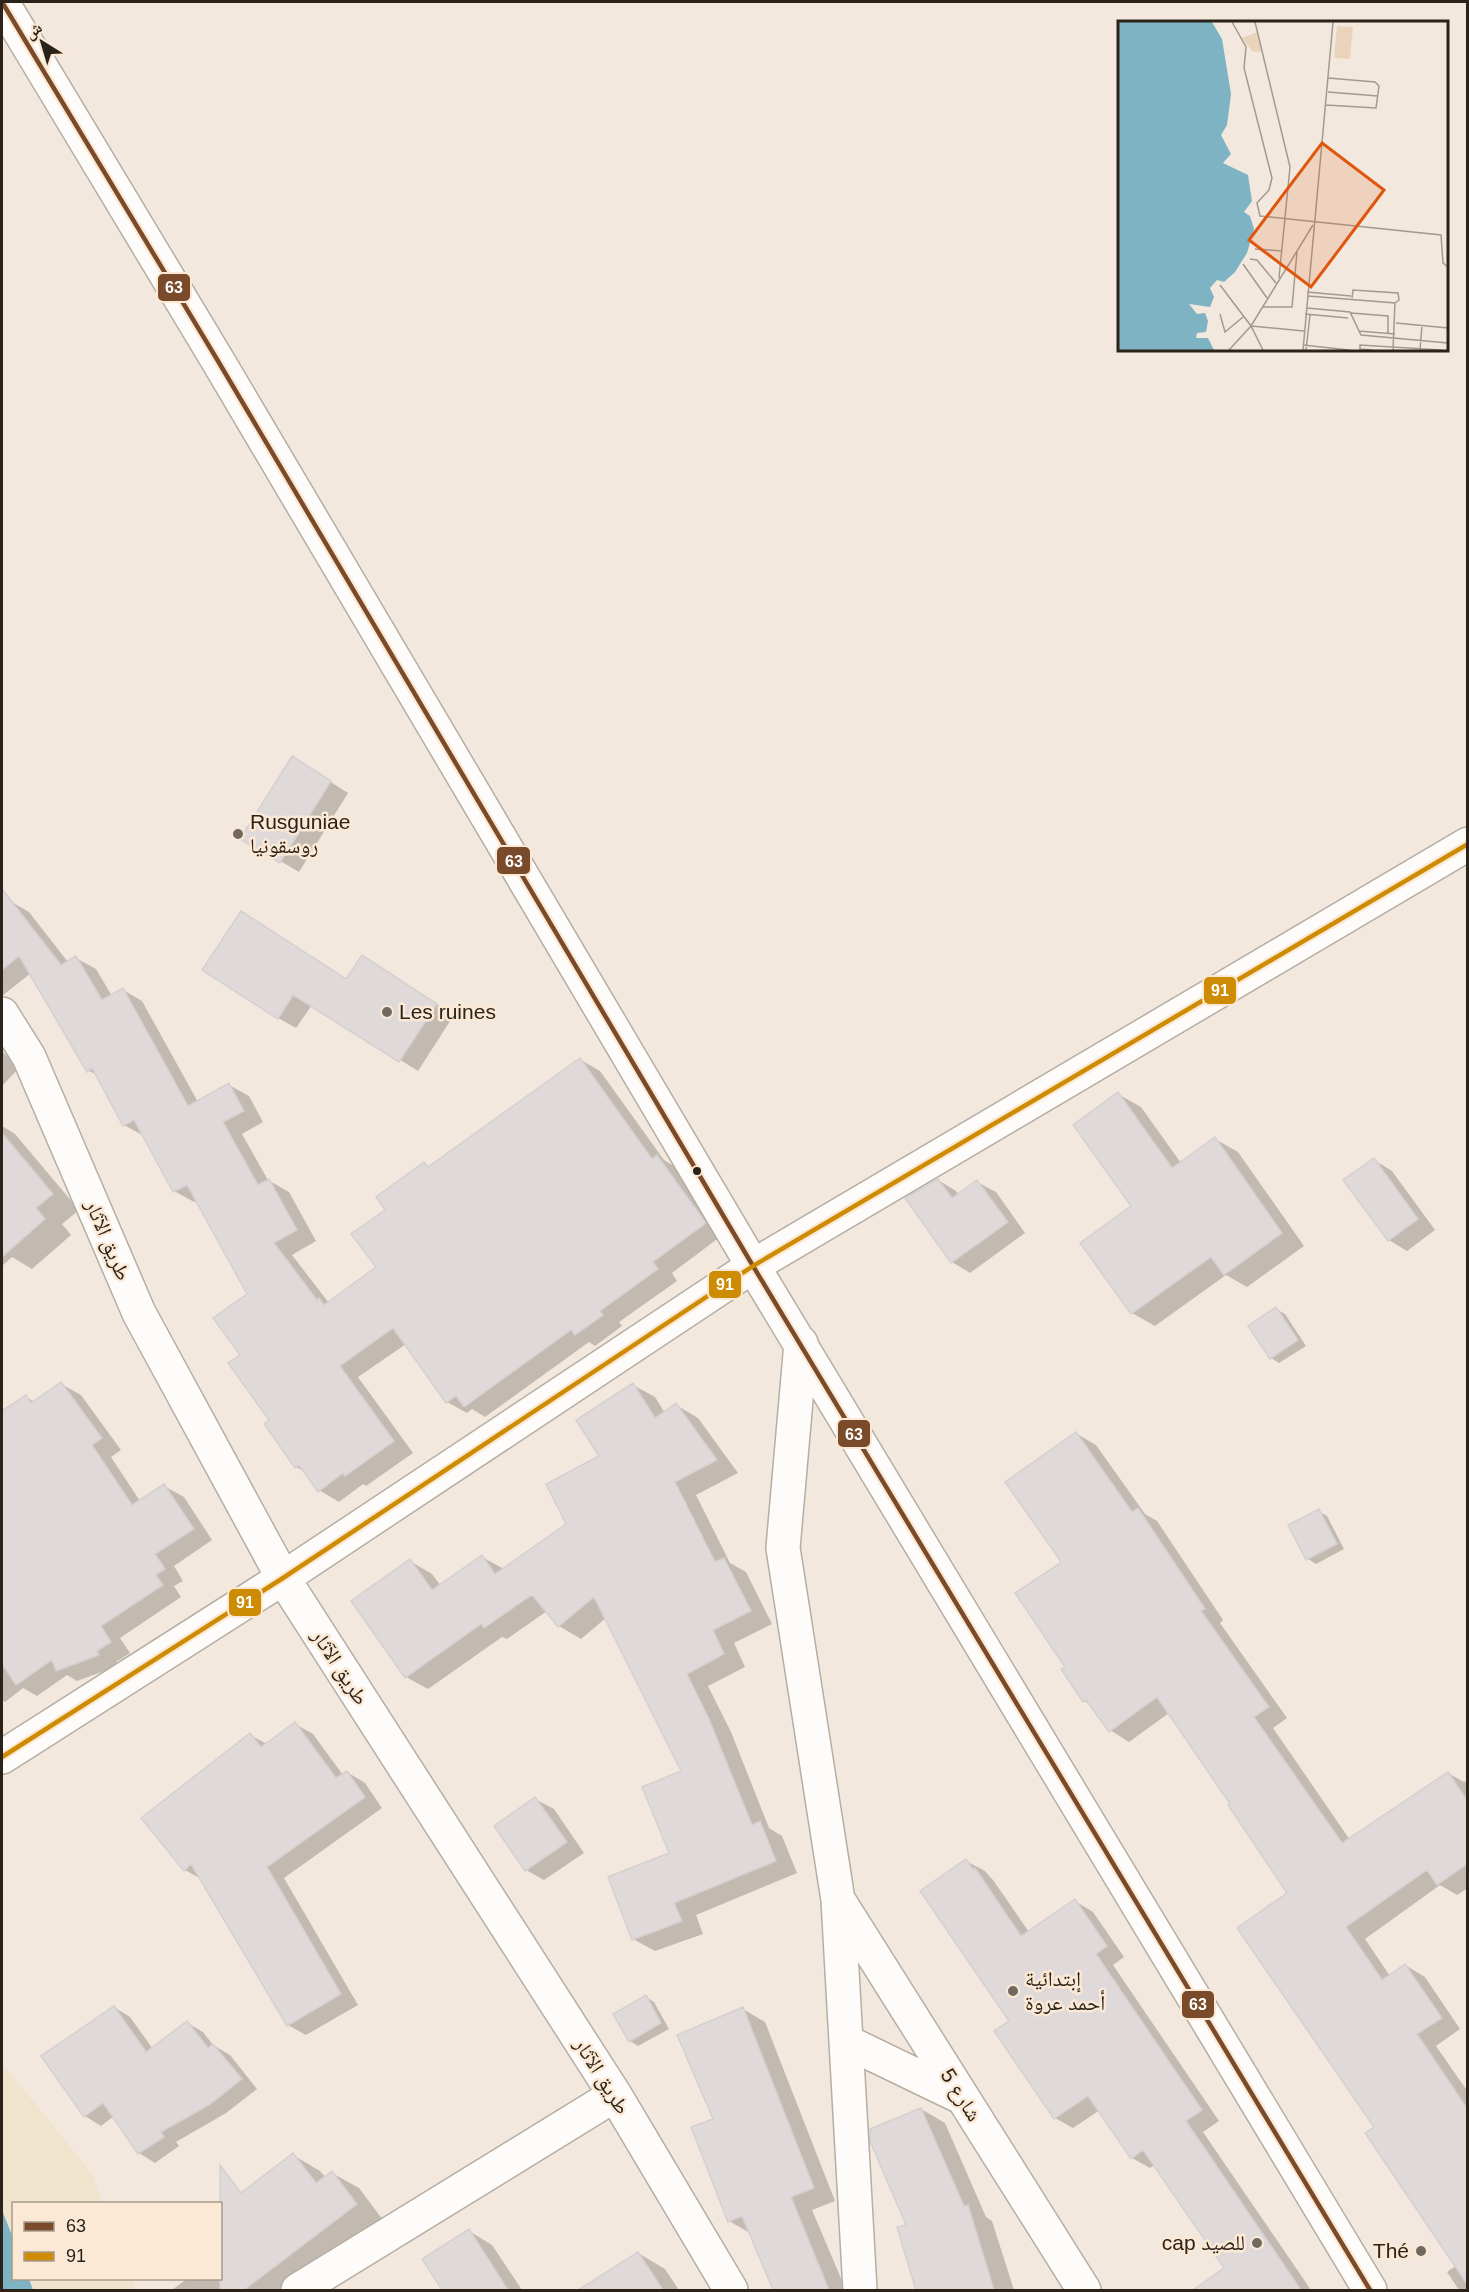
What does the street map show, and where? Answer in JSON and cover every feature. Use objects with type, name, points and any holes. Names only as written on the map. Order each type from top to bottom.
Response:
[{"type":"street","points":[[2,2],[224,371],[753,1266],[1370,2290]]},
{"type":"street","points":[[2,1757],[284,1578],[753,1266],[1467,844]]},
{"type":"street","name":"طريق الآثار","points":[[2,1014],[29,1058],[139,1313],[284,1578],[615,2095],[731,2290]]},
{"type":"street","points":[[801,1343],[783,1548],[838,1900],[860,2290]]},
{"type":"street","name":"شارع 5","points":[[838,1900],[1084,2290]]},
{"type":"street","points":[[847,2042],[963,2098]]},
{"type":"street","points":[[298,2290],[615,2095]]},
{"type":"sand","points":[[2,2063],[91,2172],[103,2202],[12,2202],[12,2235],[2,2210]]},
{"type":"sand","points":[[29,2280],[132,2280],[136,2290],[33,2290]]},
{"type":"water","points":[[2,2210],[12,2235],[12,2280],[29,2280],[33,2290],[2,2290]]},
{"type":"building","points":[[292,756],[331,781],[280,863],[240,839]]},
{"type":"building","points":[[2,889],[61,965],[76,956],[102,1000],[123,988],[188,1106],[229,1083],[244,1111],[223,1122],[258,1185],[269,1179],[297,1230],[274,1243],[317,1300],[319,1298],[324,1305],[376,1267],[351,1234],[385,1210],[376,1197],[424,1162],[428,1167],[580,1058],[652,1159],[657,1155],[706,1223],[653,1262],[658,1269],[600,1311],[603,1315],[575,1335],[571,1330],[464,1407],[456,1396],[446,1403],[393,1328],[340,1366],[394,1441],[345,1476],[343,1473],[318,1492],[299,1465],[295,1468],[264,1424],[269,1420],[228,1363],[240,1355],[213,1318],[247,1294],[187,1185],[173,1192],[134,1120],[123,1126],[92,1068],[87,1072],[19,956],[2,970]]},
{"type":"building","points":[[241,911],[346,979],[362,955],[437,1004],[399,1062],[293,995],[278,1019],[202,970]]},
{"type":"building","points":[[1118,1092],[1172,1168],[1215,1137],[1282,1233],[1224,1275],[1211,1257],[1131,1314],[1080,1243],[1131,1206],[1073,1125]]},
{"type":"building","points":[[2,1133],[53,1194],[36,1208],[45,1219],[2,1257]]},
{"type":"building","points":[[1374,1158],[1418,1219],[1388,1241],[1343,1180]]},
{"type":"building","points":[[938,1179],[952,1198],[977,1180],[1008,1222],[951,1263],[905,1198]]},
{"type":"building","points":[[1276,1307],[1298,1340],[1270,1359],[1248,1326]]},
{"type":"building","points":[[61,1382],[102,1438],[92,1445],[132,1505],[164,1484],[194,1529],[155,1554],[165,1569],[156,1575],[163,1585],[101,1626],[111,1642],[97,1651],[99,1655],[56,1671],[52,1660],[16,1685],[2,1664],[2,1411],[26,1395],[31,1403]]},
{"type":"building","points":[[633,1383],[655,1418],[676,1403],[717,1460],[675,1482],[715,1562],[724,1558],[751,1611],[713,1630],[724,1654],[687,1674],[709,1719],[752,1825],[760,1821],[776,1861],[674,1903],[682,1921],[632,1940],[608,1877],[669,1853],[642,1787],[681,1771],[594,1597],[558,1627],[533,1596],[530,1596],[484,1628],[481,1624],[405,1678],[351,1601],[410,1559],[432,1590],[482,1555],[495,1574],[566,1524],[546,1484],[599,1456],[576,1420]]},
{"type":"building","points":[[1076,1432],[1132,1512],[1138,1508],[1205,1609],[1201,1611],[1269,1707],[1254,1717],[1342,1843],[1448,1772],[1467,1800],[1467,1864],[1437,1885],[1427,1870],[1346,1927],[1382,1980],[1405,1964],[1442,2018],[1417,2034],[1467,2108],[1467,2284],[1365,2133],[1374,2127],[1237,1928],[1287,1893],[1228,1805],[1230,1804],[1157,1697],[1109,1732],[1086,1700],[1083,1702],[1061,1669],[1065,1667],[1015,1593],[1060,1563],[1060,1560],[1005,1482]]},
{"type":"building","points":[[1319,1509],[1337,1544],[1306,1560],[1288,1525]]},
{"type":"building","points":[[295,1722],[336,1778],[347,1771],[365,1797],[267,1867],[341,1994],[287,2026],[191,1864],[184,1871],[141,1818],[250,1733],[261,1747]]},
{"type":"building","points":[[535,1797],[567,1842],[525,1871],[494,1826]]},
{"type":"building","points":[[966,1859],[973,1869],[975,1868],[1021,1936],[1075,1899],[1107,1946],[1096,1954],[1202,2110],[1186,2121],[1301,2290],[1193,2290],[1224,2268],[1143,2150],[1131,2159],[1088,2096],[1054,2119],[994,2031],[1009,2021],[920,1891]]},
{"type":"building","points":[[646,1995],[661,2023],[629,2042],[613,2014]]},
{"type":"building","points":[[114,2006],[146,2052],[187,2021],[208,2048],[213,2044],[242,2079],[209,2105],[161,2132],[164,2137],[138,2154],[103,2103],[84,2117],[41,2056]]},
{"type":"building","points":[[743,2007],[814,2188],[791,2197],[829,2290],[773,2290],[742,2216],[728,2222],[691,2127],[713,2119],[677,2035]]},
{"type":"building","points":[[921,2108],[964,2206],[968,2205],[994,2290],[916,2290],[897,2227],[906,2225],[870,2141],[870,2129]]},
{"type":"building","points":[[293,2153],[316,2183],[332,2171],[357,2204],[244,2290],[220,2290],[222,2202],[220,2202],[220,2165],[241,2193]]},
{"type":"building","points":[[469,2229],[508,2290],[442,2290],[422,2259]]},
{"type":"building","points":[[638,2252],[663,2290],[578,2290]]},
{"type":"transit line","name":"63","points":[[2,2],[218,361],[753,1266],[1370,2290]]},
{"type":"transit line","name":"91","points":[[2,1757],[283,1578],[753,1266],[1468,844]]},
{"type":"place","name":"Rusguniae روسقونيا","points":[[238,834]]},
{"type":"place","name":"Les ruines","points":[[387,1012]]},
{"type":"place","name":"إبتدائية أحمد عروة","points":[[1013,1991]]},
{"type":"place","name":"cap للصيد","points":[[1257,2243]]},
{"type":"place","name":"Thé","points":[[1421,2251]]}]
